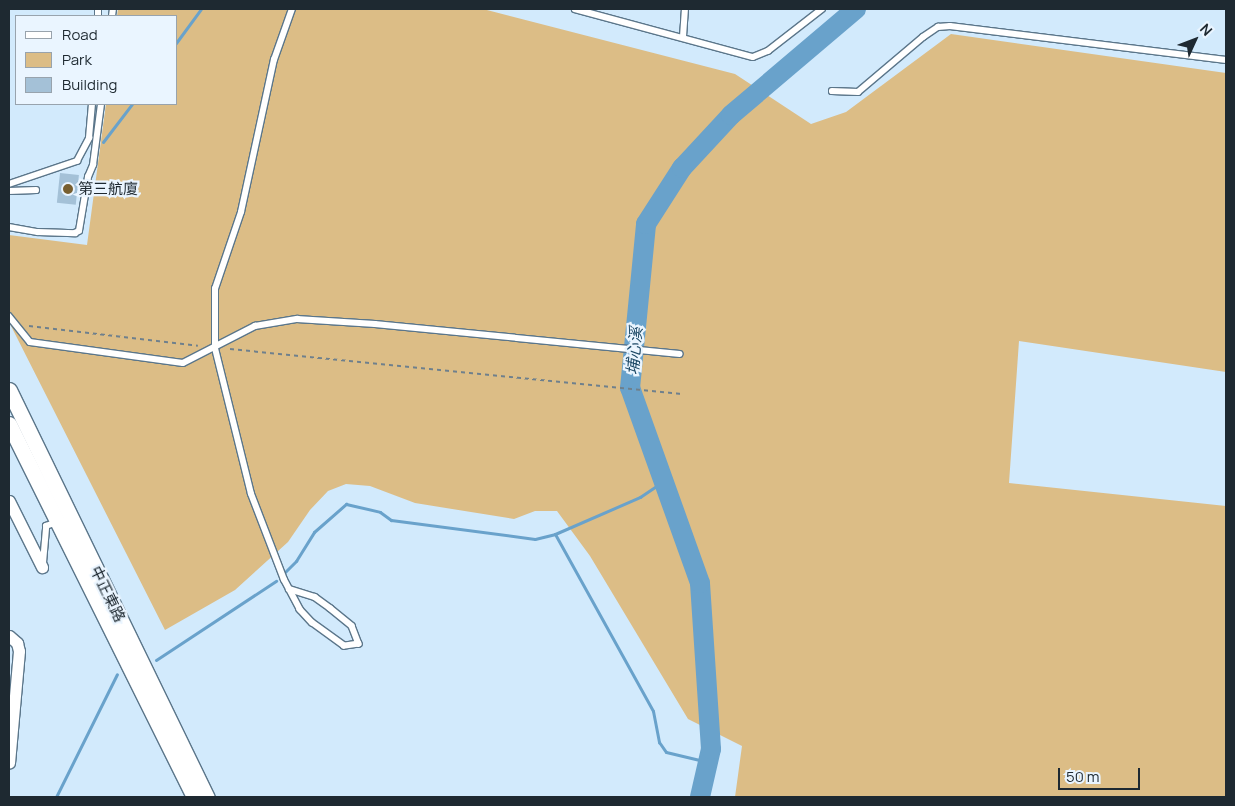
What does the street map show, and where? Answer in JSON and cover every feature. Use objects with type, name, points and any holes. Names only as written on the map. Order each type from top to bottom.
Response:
[{"type":"main road","name":"中正東路","points":[[9,390],[64,518],[194,797]]},
{"type":"main road","name":"中正東路","points":[[9,426],[64,518],[207,797]]},
{"type":"street","points":[[9,501],[42,567]]},
{"type":"street","points":[[9,636],[17,644],[19,651],[9,763]]},
{"type":"lane","points":[[289,589],[315,597],[330,608],[352,626],[359,644],[344,646],[312,623],[300,610],[289,589],[274,556],[251,494],[215,348],[215,288],[244,199],[259,120],[274,60],[292,9]]},
{"type":"lane","points":[[575,9],[753,57],[768,51],[822,9]]},
{"type":"lane","points":[[683,37],[685,9]]},
{"type":"lane","points":[[832,91],[858,92],[923,37],[938,28],[950,26],[1226,60]]},
{"type":"lane","points":[[9,184],[77,161],[89,138],[92,105]]},
{"type":"lane","points":[[9,227],[38,232],[75,233],[79,231],[88,177],[93,165],[101,105]]},
{"type":"lane","points":[[9,191],[36,190]]},
{"type":"lane","points":[[10,318],[30,342],[128,357],[183,363],[255,326],[297,319],[374,324],[680,354]]},
{"type":"lane","points":[[42,567],[46,526],[64,518]]},
{"type":"path","points":[[10,318],[26,326],[215,348],[682,394]]},
{"type":"green space","points":[[118,9],[483,9],[735,74],[811,124],[846,112],[951,34],[1226,73],[1226,372],[1019,341],[1009,483],[1226,506],[1226,797],[735,797],[742,746],[688,719],[590,556],[557,511],[535,511],[514,519],[415,503],[370,486],[346,484],[328,491],[310,510],[288,542],[235,590],[165,630],[9,322],[9,235],[87,245],[106,105],[178,105],[178,15],[117,15]]},
{"type":"building","name":"第三航廈","points":[[60,173],[79,175],[76,205],[57,203]]},
{"type":"waterway","points":[[178,40],[201,9]]},
{"type":"waterway","name":"埔心溪","points":[[700,797],[711,749],[700,583],[630,388],[646,224],[682,168],[731,115],[856,9]]},
{"type":"waterway","points":[[103,142],[131,105]]},
{"type":"waterway","points":[[285,572],[296,561],[314,532],[346,504],[380,512],[391,520],[535,539],[555,534],[640,497],[664,481]]},
{"type":"waterway","points":[[555,534],[653,711],[659,742],[666,752],[708,762]]},
{"type":"waterway","points":[[156,660],[276,581]]},
{"type":"waterway","points":[[56,797],[117,674]]},
{"type":"place","name":"第三航廈","points":[[68,189]]}]
